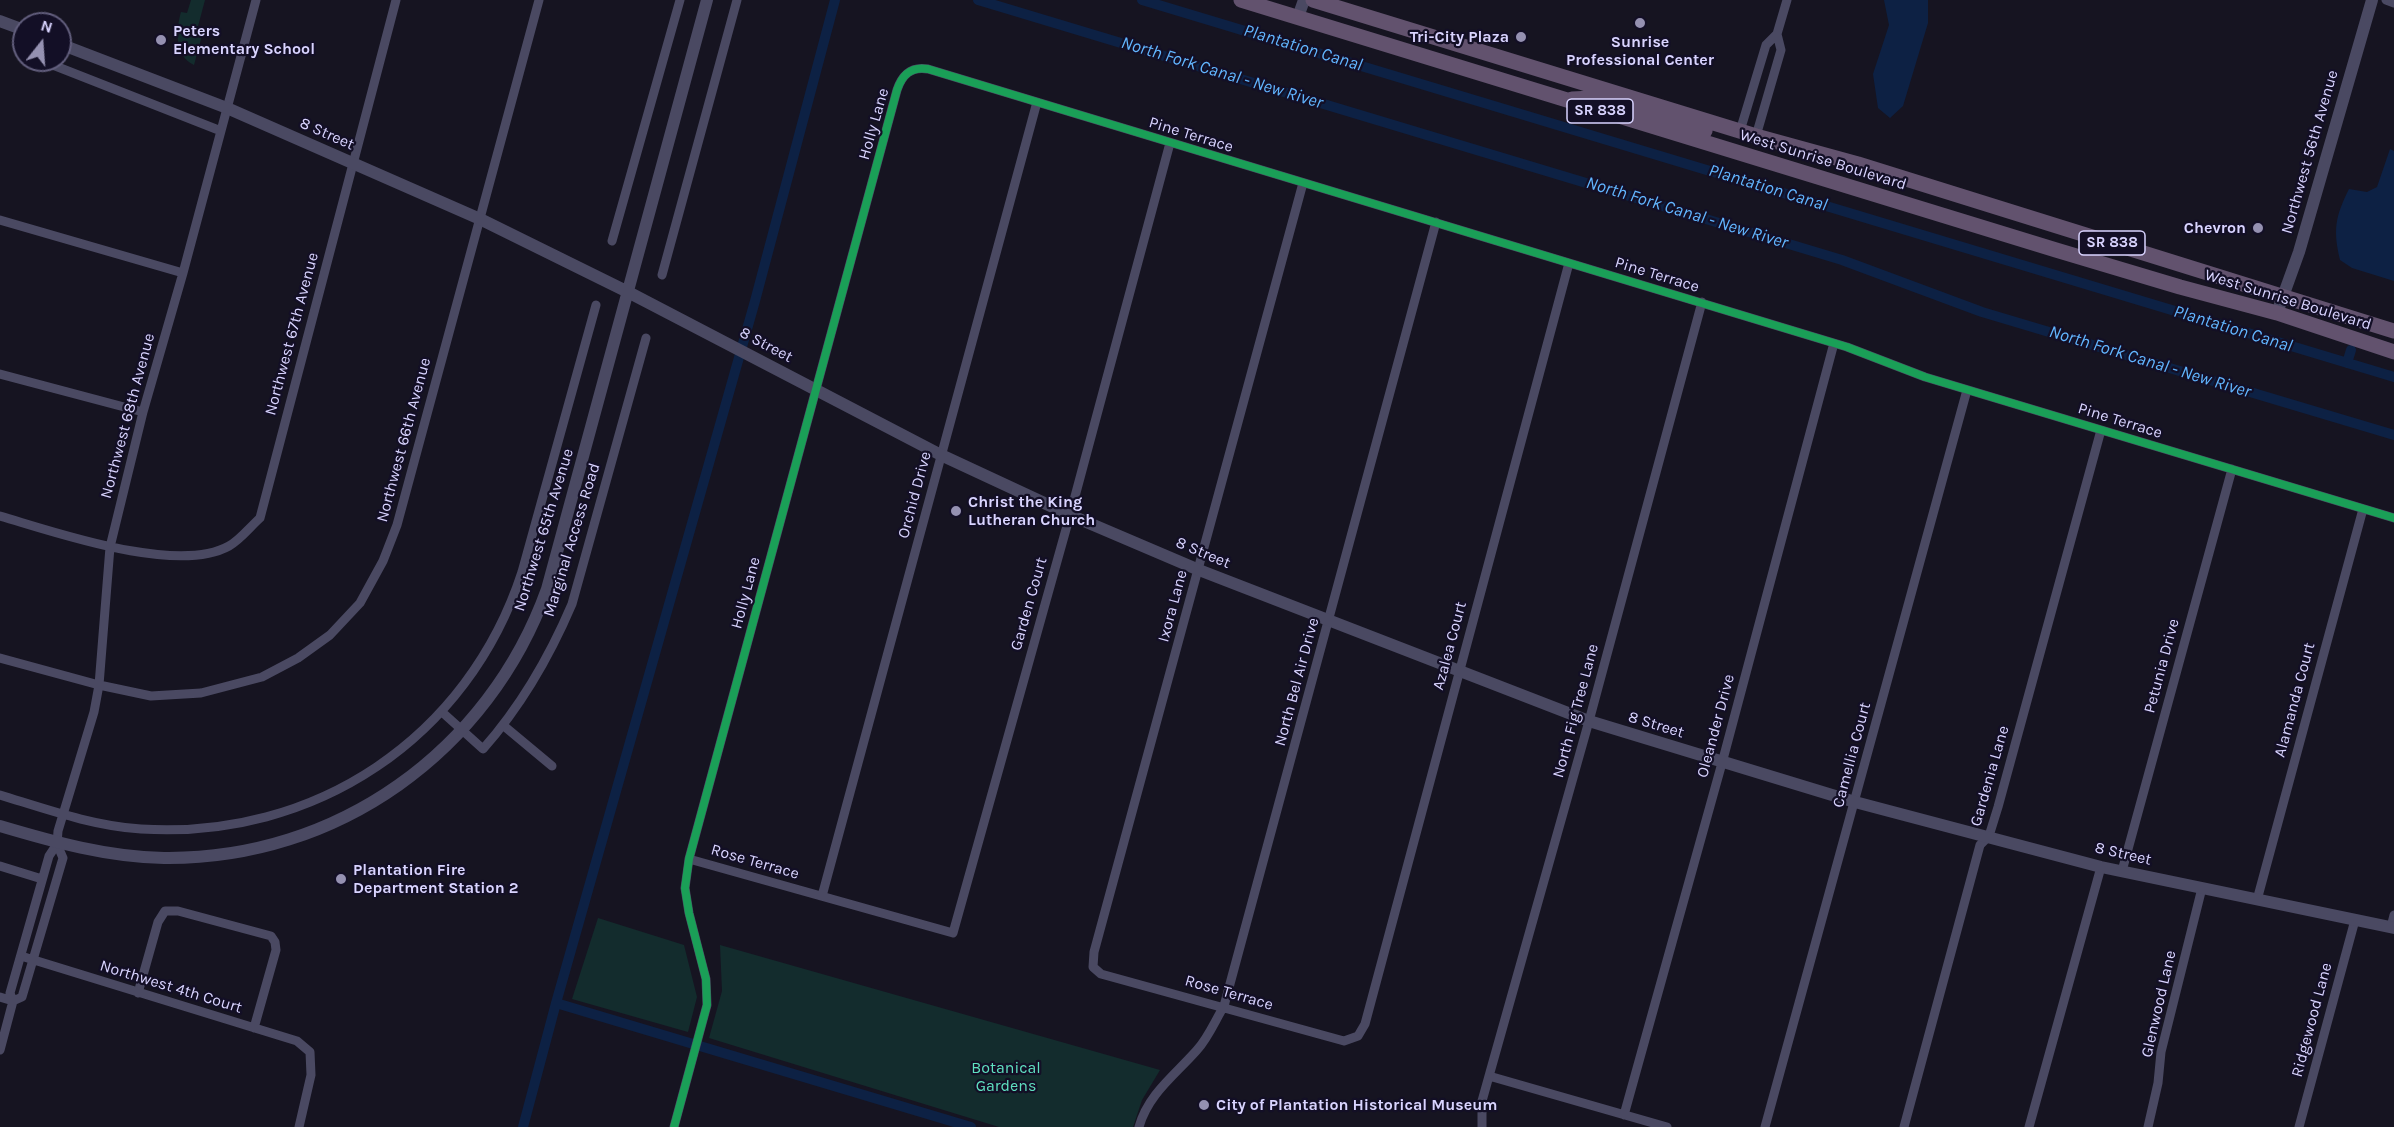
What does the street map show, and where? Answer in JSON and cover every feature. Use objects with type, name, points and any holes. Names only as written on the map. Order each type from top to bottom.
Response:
[{"type":"highway","name":"West Sunrise Boulevard","points":[[1241,0],[2180,287],[2277,313],[2394,352]]},
{"type":"highway","name":"West Sunrise Boulevard","points":[[1318,1],[1756,136],[1858,164],[2394,331]]},
{"type":"highway","points":[[1563,100],[1593,98],[1739,141],[1756,136]]},
{"type":"highway","points":[[1754,157],[1768,147],[1837,167],[1858,164]]},
{"type":"highway","points":[[1952,218],[1992,216],[2011,221],[2025,217]]},
{"type":"street","name":"Northwest 68th Avenue","points":[[0,1050],[13,1001],[10,993],[49,856],[57,844],[63,814],[94,712],[99,685],[110,547],[142,412],[183,273],[256,0]]},
{"type":"street","name":"Northwest 67th Avenue","points":[[0,516],[110,547],[163,556],[199,555],[229,546],[260,518],[396,0]]},
{"type":"street","name":"Northwest 66th Avenue","points":[[0,658],[99,685],[151,696],[201,693],[262,677],[298,658],[330,635],[360,603],[383,561],[397,525],[539,0]]},
{"type":"street","points":[[612,241],[680,0]]},
{"type":"street","name":"Northwest 65th Avenue","points":[[0,826],[57,844],[116,854],[164,858],[219,855],[285,841],[348,817],[383,797],[418,770],[483,707],[507,673],[538,613],[554,566],[707,0]]},
{"type":"street","points":[[662,275],[737,0]]},
{"type":"street","points":[[1298,17],[1304,0]]},
{"type":"street","points":[[1756,136],[1780,50],[1777,34],[1787,0]]},
{"type":"street","name":"Northwest 56th Avenue","points":[[2277,313],[2299,252],[2372,0]]},
{"type":"street","points":[[2386,0],[2394,3]]},
{"type":"street","points":[[1314,22],[1318,1]]},
{"type":"street","points":[[1740,131],[1766,45],[1777,34]]},
{"type":"street","name":"8 Street","points":[[72,49],[227,108],[480,219],[746,352],[941,455],[1070,515],[1198,570],[1459,672],[1589,721],[1855,802],[2101,867],[2392,927]]},
{"type":"street","name":"Pine Terrace","points":[[909,71],[919,68],[928,69],[1702,302],[1834,343],[1901,369],[1967,390],[2394,518]]},
{"type":"street","name":"Holly Lane","points":[[674,1127],[707,1005],[706,979],[686,896],[689,859],[897,90],[901,80],[909,71]]},
{"type":"street","points":[[70,72],[221,132]]},
{"type":"street","name":"Orchid Drive","points":[[822,896],[1037,102]]},
{"type":"street","name":"Garden Court","points":[[953,933],[1070,515],[1170,143]]},
{"type":"street","name":"Ixora Lane","points":[[1093,967],[1094,952],[1303,183]]},
{"type":"street","points":[[0,219],[183,273]]},
{"type":"street","name":"North Bel Air Drive","points":[[1139,1127],[1149,1103],[1198,1048],[1224,1006],[1436,222]]},
{"type":"street","name":"Azalea Court","points":[[1358,1036],[1365,1024],[1569,263]]},
{"type":"street","name":"North Fig Tree Lane","points":[[1482,1127],[1482,1101],[1589,721],[1702,302]]},
{"type":"street","points":[[0,795],[63,814],[114,825],[139,829],[188,830],[228,825],[279,814],[328,795],[365,775],[393,756],[442,712],[474,672],[501,626],[516,592],[596,305]]},
{"type":"street","name":"Marginal Access Road","points":[[442,712],[483,749],[504,726],[540,672],[572,604],[646,338]]},
{"type":"street","name":"Oleander Drive","points":[[1624,1115],[1722,763],[1834,343]]},
{"type":"street","points":[[0,374],[142,412]]},
{"type":"street","name":"Camellia Court","points":[[1765,1127],[1967,390]]},
{"type":"street","name":"Gardenia Lane","points":[[1904,1127],[1980,845],[1989,836],[2101,430]]},
{"type":"street","name":"Petunia Drive","points":[[2122,871],[2232,469]]},
{"type":"street","name":"Alamanda Court","points":[[2257,900],[2363,509]]},
{"type":"street","points":[[504,726],[552,766]]},
{"type":"street","name":"Northwest 68th Avenue","points":[[13,1001],[22,997],[63,858],[57,844]]},
{"type":"street","name":"Rose Terrace","points":[[689,859],[953,933]]},
{"type":"street","points":[[0,866],[42,879]]},
{"type":"street","points":[[2029,1127],[2101,867]]},
{"type":"street","name":"Glenwood Lane","points":[[2148,1127],[2158,1083],[2161,1052],[2202,888]]},
{"type":"street","points":[[138,993],[158,922],[165,911],[178,911],[271,936],[276,950],[254,1028]]},
{"type":"street","points":[[2392,927],[2394,915]]},
{"type":"street","name":"Ridgewood Lane","points":[[2299,1127],[2355,920]]},
{"type":"street","name":"Northwest 4th Court","points":[[21,956],[297,1041],[310,1052],[311,1075],[298,1127]]},
{"type":"street","name":"Rose Terrace","points":[[1093,967],[1101,974],[1224,1006],[1344,1041],[1358,1036]]},
{"type":"street","points":[[0,998],[13,1001]]},
{"type":"street","points":[[1489,1076],[1667,1127]]},
{"type":"green space","points":[[191,0],[205,0],[197,30],[203,32],[194,65],[187,61],[178,42],[181,12],[187,13]]},
{"type":"green space","points":[[598,918],[684,945],[697,997],[688,1032],[572,999]]},
{"type":"green space","name":"Botanical Gardens","points":[[720,945],[1160,1070],[1142,1100],[1133,1127],[999,1127],[709,1038],[722,991]]},
{"type":"water","points":[[1884,0],[1928,0],[1928,23],[1903,106],[1890,118],[1878,108],[1873,74],[1889,25]]},
{"type":"water","points":[[2390,149],[2394,151],[2394,281],[2352,268],[2340,260],[2336,240],[2338,216],[2349,189],[2367,192],[2377,187]]},
{"type":"waterway","points":[[523,1127],[755,301],[835,0]]},
{"type":"waterway","name":"North Fork Canal - New River","points":[[978,0],[1842,260],[1982,312],[2394,435]]},
{"type":"waterway","name":"Plantation Canal","points":[[1142,0],[2394,377]]},
{"type":"waterway","points":[[2347,363],[2351,350]]},
{"type":"waterway","points":[[556,1003],[971,1127]]},
{"type":"cycle path","points":[[674,1127],[707,1005],[706,979],[685,888],[689,859],[897,90],[902,80],[912,70],[928,69],[1847,347],[1925,377],[2394,518]]},
{"type":"place","name":"Sunrise Professional Center","points":[[1640,23]]},
{"type":"place","name":"Tri-City Plaza","points":[[1521,37]]},
{"type":"place","name":"Peters Elementary School","points":[[161,40]]},
{"type":"place","name":"Chevron","points":[[2258,228]]},
{"type":"place","name":"Christ the King Lutheran Church","points":[[956,511]]},
{"type":"place","name":"Plantation Fire Department Station 2","points":[[341,879]]},
{"type":"place","name":"City of Plantation Historical Museum","points":[[1204,1105]]}]
